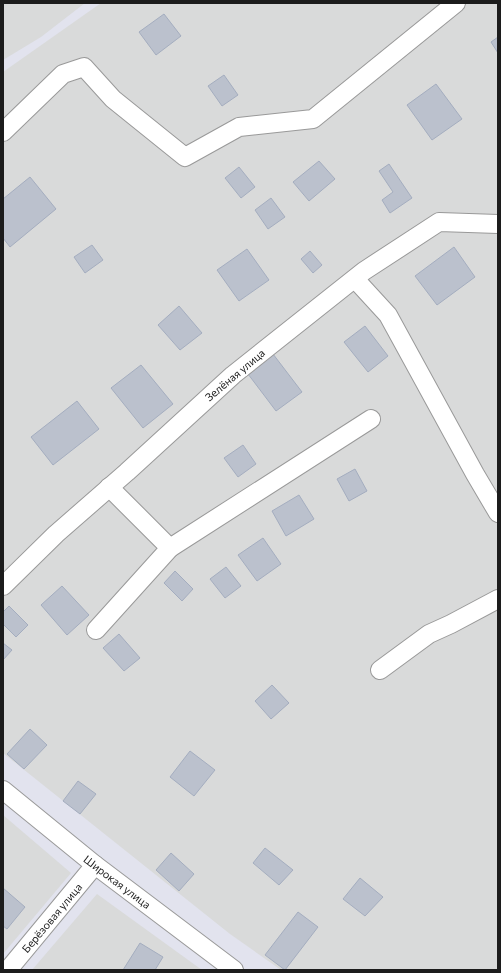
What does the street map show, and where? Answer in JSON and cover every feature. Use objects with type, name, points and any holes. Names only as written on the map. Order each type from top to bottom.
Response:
[{"type":"street","points":[[3,132],[63,74],[84,67],[113,98],[185,157],[239,127],[313,119],[456,3]]},
{"type":"street","name":"Зелёная улица","points":[[3,586],[56,534],[233,375],[364,271],[439,222],[498,224]]},
{"type":"street","points":[[355,279],[388,315],[498,513]]},
{"type":"street","points":[[96,630],[170,548],[371,419]]},
{"type":"street","points":[[109,487],[170,548]]},
{"type":"street","points":[[380,670],[429,634],[498,599]]},
{"type":"street","name":"Широкая улица","points":[[3,790],[95,866],[234,970]]},
{"type":"street","name":"Берёзовая улица","points":[[8,970],[95,866]]},
{"type":"shaded area","points":[[3,3],[85,3],[41,37],[3,60]]},
{"type":"shaded area","points":[[101,3],[498,3],[498,970],[281,970],[230,934],[3,753],[3,72]]},
{"type":"shaded area","points":[[3,815],[71,873],[3,954]]},
{"type":"shaded area","points":[[97,894],[202,970],[32,970]]},
{"type":"building","points":[[164,14],[181,36],[156,55],[139,32]]},
{"type":"building","points":[[498,37],[498,53],[491,42]]},
{"type":"building","points":[[224,75],[238,95],[222,106],[208,86]]},
{"type":"building","points":[[436,84],[462,119],[432,140],[407,105]]},
{"type":"building","points":[[319,161],[335,179],[309,201],[293,182]]},
{"type":"building","points":[[389,164],[412,198],[390,213],[382,200],[393,192],[379,171]]},
{"type":"building","points":[[239,167],[255,187],[241,198],[225,178]]},
{"type":"building","points":[[30,177],[56,209],[10,247],[3,238],[3,199]]},
{"type":"building","points":[[271,198],[285,217],[268,229],[255,210]]},
{"type":"building","points":[[92,245],[103,260],[85,273],[74,257]]},
{"type":"building","points":[[454,247],[475,277],[437,305],[415,276]]},
{"type":"building","points":[[247,249],[269,280],[239,301],[217,270]]},
{"type":"building","points":[[310,251],[322,265],[313,273],[301,259]]},
{"type":"building","points":[[179,306],[202,333],[180,350],[158,325]]},
{"type":"building","points":[[365,326],[388,356],[368,372],[344,342]]},
{"type":"building","points":[[273,354],[302,392],[276,411],[248,374]]},
{"type":"building","points":[[141,365],[173,404],[143,428],[111,388]]},
{"type":"building","points":[[77,401],[99,429],[53,465],[31,437]]},
{"type":"building","points":[[243,445],[256,464],[238,477],[224,458]]},
{"type":"building","points":[[355,469],[367,491],[349,501],[337,479]]},
{"type":"building","points":[[299,495],[314,519],[286,536],[272,511]]},
{"type":"building","points":[[263,538],[281,564],[257,581],[238,555]]},
{"type":"building","points":[[226,567],[241,586],[225,598],[210,579]]},
{"type":"building","points":[[175,571],[193,589],[182,601],[164,583]]},
{"type":"building","points":[[62,586],[89,615],[67,635],[41,605]]},
{"type":"building","points":[[9,606],[28,625],[16,637],[3,624],[3,612]]},
{"type":"building","points":[[119,634],[140,658],[124,671],[103,648]]},
{"type":"building","points":[[3,643],[12,650],[3,660]]},
{"type":"building","points":[[272,685],[289,703],[271,719],[255,701]]},
{"type":"building","points":[[30,729],[47,745],[24,769],[7,754]]},
{"type":"building","points":[[190,751],[215,770],[194,796],[170,777]]},
{"type":"building","points":[[78,781],[96,794],[80,814],[63,801]]},
{"type":"building","points":[[265,848],[293,870],[279,885],[253,863]]},
{"type":"building","points":[[171,853],[194,874],[179,891],[156,870]]},
{"type":"building","points":[[360,878],[383,897],[365,916],[343,899]]},
{"type":"building","points":[[3,888],[25,907],[7,929],[3,926]]},
{"type":"building","points":[[298,912],[318,927],[285,970],[265,955]]},
{"type":"building","points":[[140,943],[163,957],[155,970],[123,970]]}]
